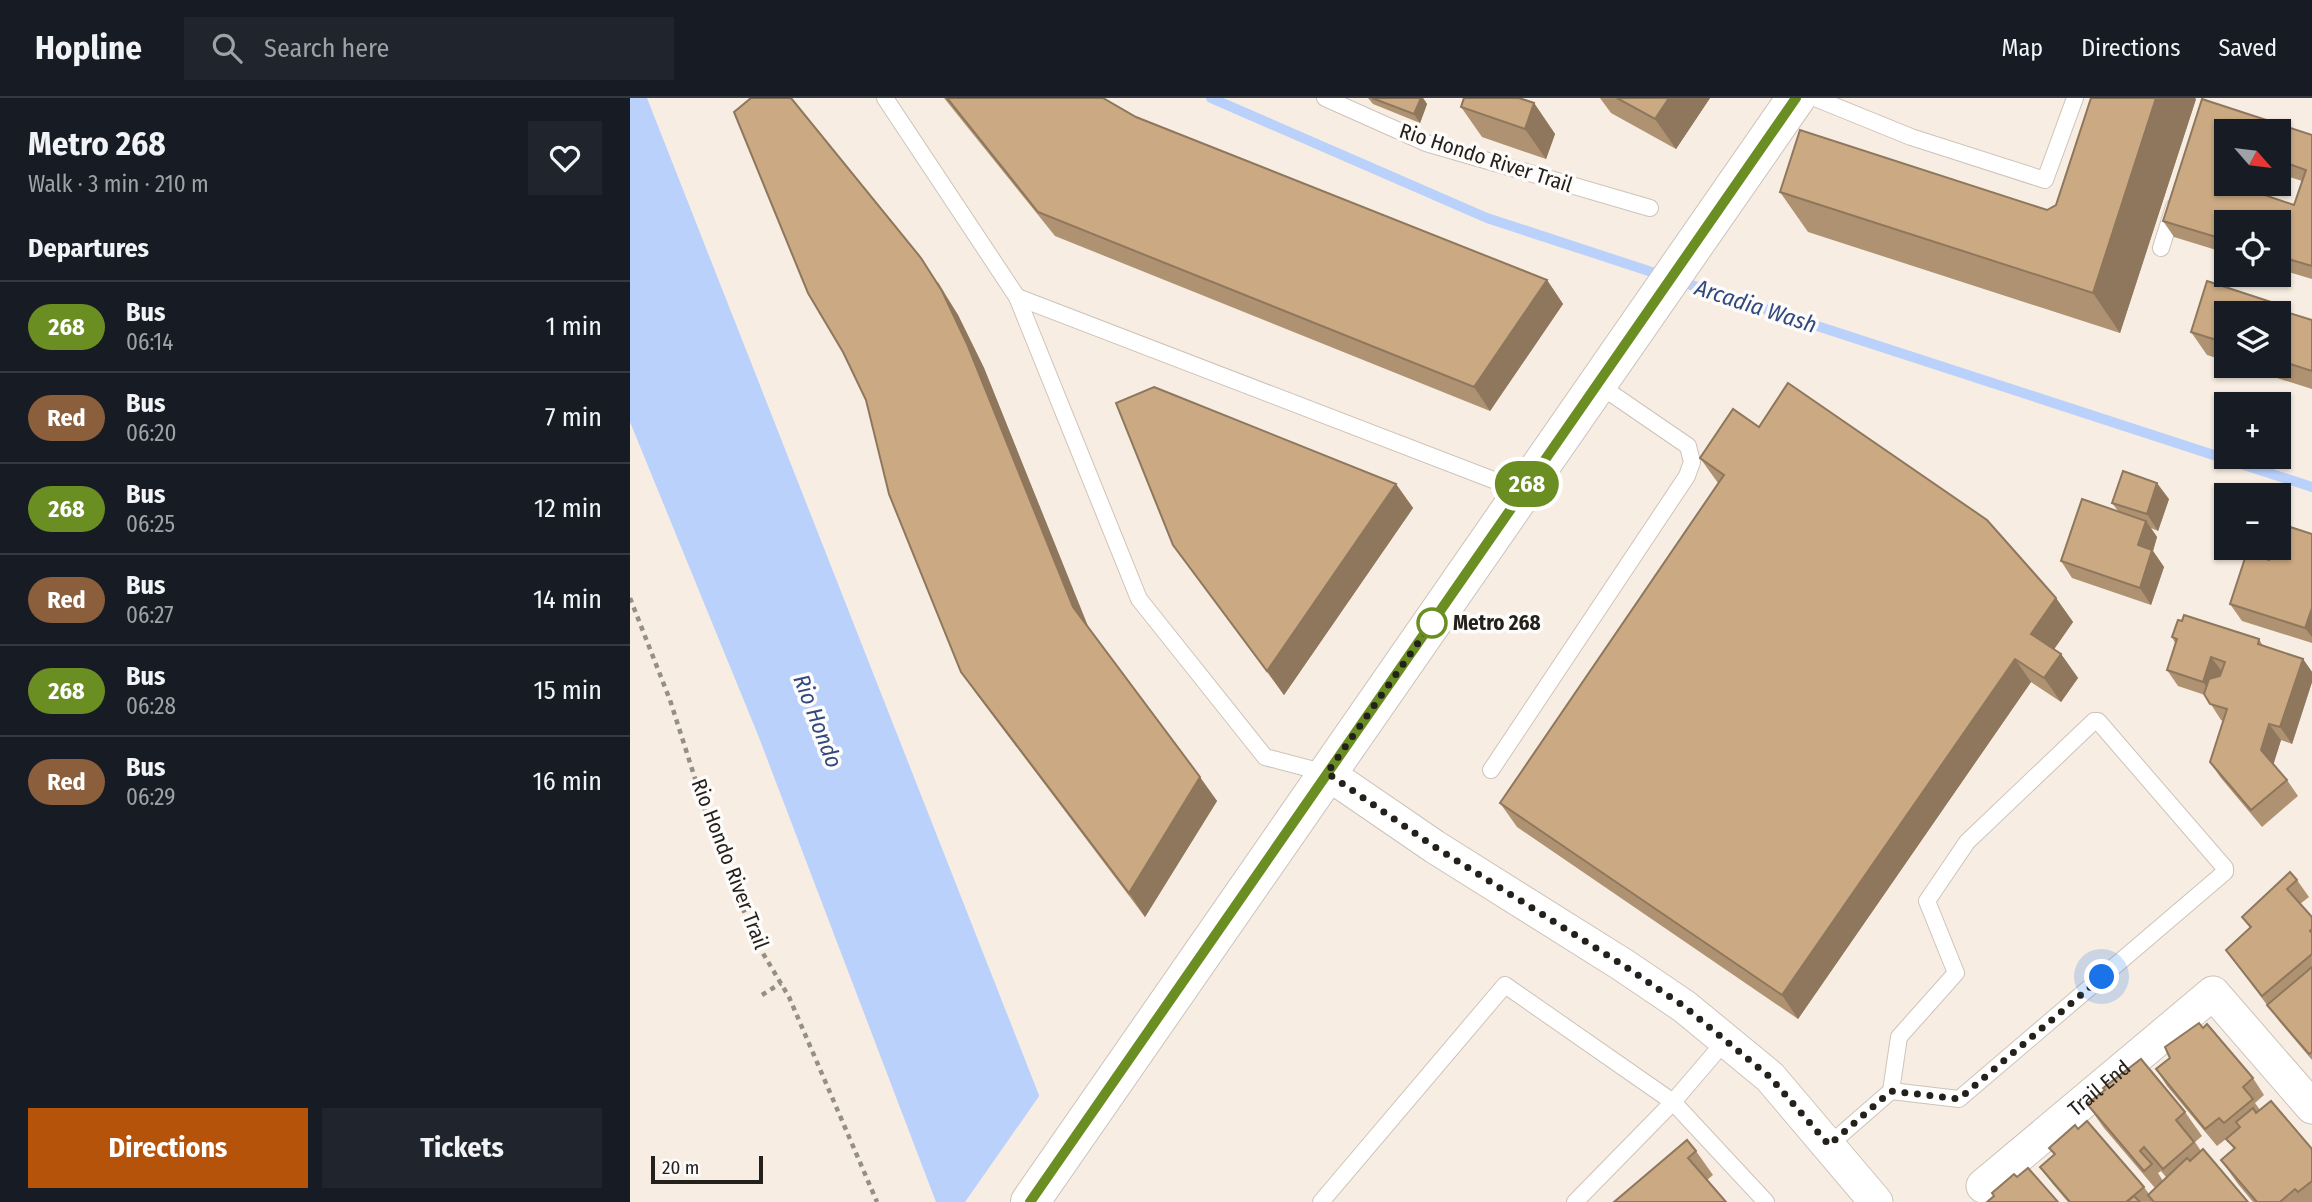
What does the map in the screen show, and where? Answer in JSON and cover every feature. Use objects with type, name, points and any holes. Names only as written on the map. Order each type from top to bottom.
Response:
[{"type":"main road","points":[[1030,1202],[1696,238],[1796,98]]},
{"type":"street","points":[[1327,773],[1435,847],[1623,965],[1726,1040],[1770,1077],[1876,1202]]},
{"type":"street","name":"Trail End","points":[[1983,1186],[2209,994],[2216,994],[2312,1107]]},
{"type":"lane","points":[[885,98],[1017,297],[1139,599],[1265,757],[1327,773]]},
{"type":"lane","name":"Rio Hondo River Trail","points":[[1325,98],[1426,143],[1650,208]]},
{"type":"lane","points":[[1815,98],[1910,137],[2045,180],[2075,98]]},
{"type":"lane","points":[[2161,248],[2178,195]]},
{"type":"lane","points":[[1017,297],[1522,491]]},
{"type":"lane","points":[[1491,770],[1687,476],[1692,462],[1688,446],[1596,383]]},
{"type":"lane","points":[[1829,1145],[1891,1091],[1899,1037],[1956,973],[1927,901],[1967,842],[2094,721],[2098,721],[2225,868],[2225,872],[1959,1099],[1891,1091]]},
{"type":"lane","points":[[1321,1202],[1505,985],[1673,1102],[1766,1202]]},
{"type":"lane","points":[[1575,1202],[1673,1102],[1726,1040]]},
{"type":"path","name":"Rio Hondo River Trail","points":[[630,598],[670,700],[707,816],[735,888],[761,950],[781,983],[877,1202]]},
{"type":"path","points":[[762,995],[781,983]]},
{"type":"water","name":"Rio Hondo","points":[[630,98],[647,98],[1081,1202],[936,1202],[758,735],[630,422]]},
{"type":"pier","points":[[1042,1092],[1085,1202],[965,1202]]},
{"type":"building","points":[[751,98],[791,98],[921,258],[942,291],[967,344],[1073,607],[1200,777],[1129,893],[961,672],[889,494],[866,400],[843,352],[808,293],[734,112]]},
{"type":"building","points":[[947,98],[1103,98],[1136,117],[1547,280],[1474,387],[1038,212]]},
{"type":"building","points":[[1372,98],[1421,98],[1414,114]]},
{"type":"building","points":[[1464,98],[1519,98],[1534,103],[1525,129],[1461,107]]},
{"type":"building","points":[[1617,98],[1669,98],[1655,119]]},
{"type":"building","points":[[2091,98],[2156,98],[2093,293],[1780,192],[1800,130],[2047,210],[2056,205]]},
{"type":"building","points":[[2202,99],[2263,119],[2214,119],[2214,196],[2268,196],[2294,205],[2306,170],[2291,165],[2291,128],[2312,135],[2312,266],[2291,260],[2291,210],[2214,210],[2214,236],[2163,221]]},
{"type":"building","points":[[2207,281],[2214,283],[2214,287],[2225,287],[2268,301],[2214,301],[2214,339],[2191,332]]},
{"type":"building","points":[[2291,314],[2312,320],[2312,371],[2291,364]]},
{"type":"building","points":[[1788,383],[1987,520],[2056,598],[2031,634],[2061,654],[2044,678],[2015,659],[1782,995],[1500,803],[1724,475],[1700,458],[1733,409],[1759,427]]},
{"type":"building","points":[[1154,387],[1396,484],[1267,671],[1173,545],[1116,403]]},
{"type":"building","points":[[2123,471],[2157,483],[2147,514],[2112,503]]},
{"type":"building","points":[[2082,499],[2146,521],[2138,545],[2152,550],[2140,588],[2061,561]]},
{"type":"building","points":[[2291,527],[2312,534],[2312,608],[2305,628],[2230,604],[2244,560],[2291,560]]},
{"type":"building","points":[[2184,615],[2259,639],[2258,644],[2303,659],[2280,727],[2269,724],[2261,750],[2287,780],[2251,810],[2210,762],[2227,709],[2210,704],[2204,694],[2209,679],[2220,676],[2225,662],[2211,657],[2203,682],[2167,670],[2177,639],[2172,637],[2178,620],[2182,621]]},
{"type":"building","points":[[2290,872],[2297,880],[2287,889],[2312,917],[2312,954],[2262,996],[2226,950],[2251,927],[2242,917]]},
{"type":"building","points":[[2312,967],[2312,1052],[2309,1054],[2267,1005]]},
{"type":"building","points":[[2199,1023],[2203,1028],[2207,1024],[2253,1078],[2243,1087],[2253,1099],[2224,1123],[2219,1118],[2205,1129],[2156,1069],[2170,1058],[2165,1047]]},
{"type":"building","points":[[2141,1059],[2185,1112],[2176,1120],[2194,1142],[2163,1169],[2144,1147],[2140,1151],[2152,1164],[2144,1171],[2087,1104]]},
{"type":"building","points":[[2271,1101],[2312,1149],[2312,1181],[2298,1192],[2295,1189],[2280,1202],[2257,1202],[2221,1160],[2235,1148],[2226,1139],[2240,1127],[2236,1122],[2253,1108],[2256,1113]]},
{"type":"building","points":[[2087,1121],[2144,1187],[2126,1202],[2070,1202],[2040,1167],[2055,1154],[2049,1148],[2075,1125],[2078,1129]]},
{"type":"building","points":[[1687,1140],[1696,1151],[1688,1158],[1726,1202],[1614,1202]]},
{"type":"building","points":[[2203,1149],[2248,1202],[2154,1202],[2148,1195],[2187,1158],[2190,1161]]},
{"type":"building","points":[[2028,1168],[2058,1202],[1987,1202],[1994,1196],[1992,1193],[2014,1174],[2017,1177]]},
{"type":"building","points":[[2134,1196],[2140,1202],[2127,1202]]},
{"type":"waterway","name":"Arcadia Wash","points":[[1211,98],[1487,218],[1664,276]]},
{"type":"waterway","name":"Arcadia Wash","points":[[1679,281],[2312,487]]},
{"type":"bus line","name":"268","points":[[1030,1202],[1696,238],[1796,98]]},
{"type":"place","name":"Metro 268","points":[[1432,623]]},
{"type":"route","points":[[1432,623],[1327,773],[1435,847],[1685,1007],[1770,1077],[1829,1145],[1891,1091],[1959,1099],[2102,977]]}]
